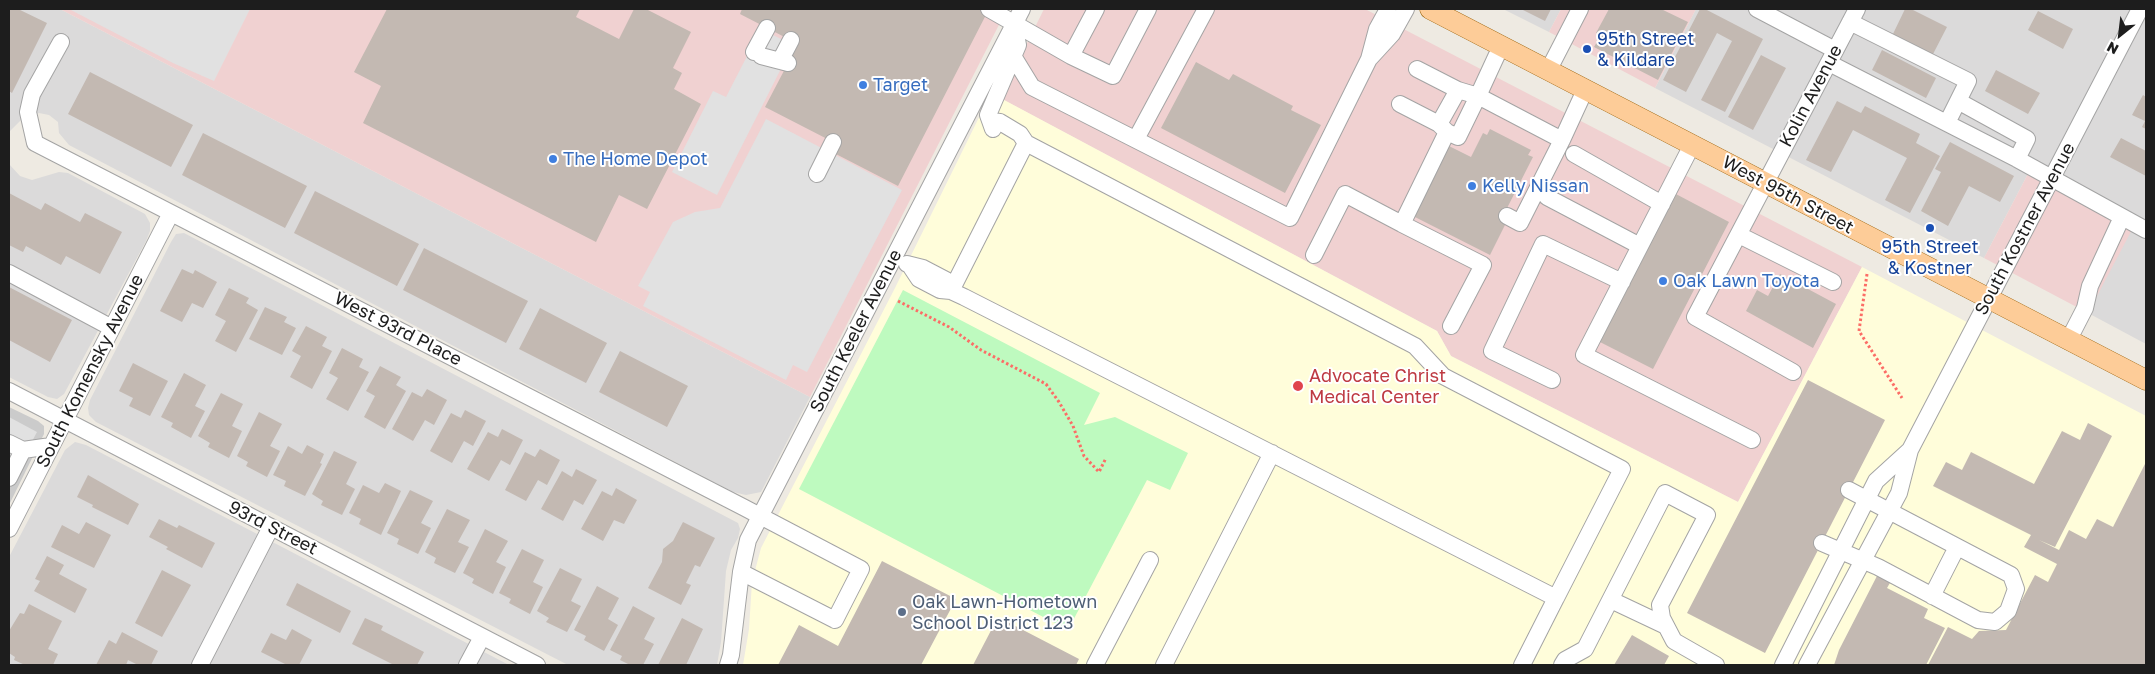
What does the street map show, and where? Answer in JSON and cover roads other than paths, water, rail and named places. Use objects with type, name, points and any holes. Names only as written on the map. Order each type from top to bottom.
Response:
[{"type":"main road","name":"West 95th Street","points":[[1430,9],[1988,300],[2146,380]]},
{"type":"street","points":[[989,9],[1071,56],[1113,76],[1148,9]]},
{"type":"street","name":"South Keeler Avenue","points":[[728,665],[731,655],[741,572],[748,540],[1022,9]]},
{"type":"street","points":[[1071,56],[1096,9]]},
{"type":"street","points":[[1136,139],[1206,9]]},
{"type":"street","points":[[1013,56],[1032,87],[1290,218],[1369,59],[1377,29],[1388,9]]},
{"type":"street","points":[[1369,59],[1392,34],[1406,9]]},
{"type":"street","points":[[1548,70],[1580,9]]},
{"type":"street","points":[[1757,9],[1832,56],[1947,123],[2146,230]]},
{"type":"street","name":"South Kostner Avenue","points":[[1807,665],[1899,493],[1910,450],[2140,9]]},
{"type":"street","points":[[1853,15],[1968,81],[1947,123]]},
{"type":"street","name":"Kolin Avenue","points":[[1793,372],[1695,317],[1853,15]]},
{"type":"street","points":[[1014,24],[1018,45],[988,115],[991,121],[1000,122],[1020,134],[1026,143],[1416,346],[1443,376],[1622,469],[1522,665]]},
{"type":"street","points":[[767,28],[758,54],[784,62],[791,40]]},
{"type":"street","name":"West 93rd Place","points":[[61,42],[32,94],[28,112],[35,143],[760,516],[861,570],[835,620],[741,572]]},
{"type":"street","points":[[1400,104],[1458,137],[1502,46]]},
{"type":"street","points":[[1417,69],[1458,90],[1478,96],[1562,140]]},
{"type":"street","points":[[1402,224],[1458,90]]},
{"type":"street","points":[[1507,216],[1520,223],[1585,90]]},
{"type":"street","points":[[1958,101],[2027,139],[2017,159]]},
{"type":"street","points":[[817,174],[833,142]]},
{"type":"street","points":[[952,291],[1026,143]]},
{"type":"street","points":[[1692,145],[1584,355],[1752,440]]},
{"type":"street","points":[[1574,154],[1662,204]]},
{"type":"street","points":[[1314,255],[1346,194],[1483,265],[1451,326]]},
{"type":"street","points":[[1547,197],[1640,246]]},
{"type":"street","name":"South Komensky Avenue","points":[[9,529],[171,213]]},
{"type":"street","points":[[2068,341],[2085,308],[2090,286],[2122,217]]},
{"type":"street","points":[[1739,235],[1832,282]]},
{"type":"street","points":[[1552,380],[1492,351],[1543,244],[1622,282]]},
{"type":"street","points":[[894,257],[911,266],[923,268],[946,280],[952,291],[1556,598]]},
{"type":"street","points":[[9,273],[112,328]]},
{"type":"street","name":"93rd Street","points":[[9,392],[537,665]]},
{"type":"street","points":[[9,478],[16,446],[51,446]]},
{"type":"street","name":"South Kostner Avenue","points":[[1783,665],[1876,481],[1910,450]]},
{"type":"street","points":[[1164,665],[1272,453]]},
{"type":"street","points":[[1822,543],[1864,560],[1978,620],[1995,622],[2008,611],[2016,589],[2011,575],[1849,490]]},
{"type":"street","points":[[1562,665],[1564,660],[1585,649],[1665,493],[1707,515],[1660,605],[1662,618],[1674,641],[1716,665]]},
{"type":"street","points":[[200,665],[271,527]]},
{"type":"street","points":[[1932,596],[1958,547]]},
{"type":"street","points":[[1095,665],[1150,560]]},
{"type":"street","points":[[1611,600],[1666,626]]},
{"type":"street","points":[[1660,605],[1673,617],[1683,636],[1686,648]]},
{"type":"street","points":[[467,665],[482,637]]},
{"type":"place","name":"95th Street & Kildare","points":[[1587,49]]},
{"type":"place","name":"Target","points":[[863,85]]},
{"type":"place","name":"The Home Depot","points":[[553,159]]},
{"type":"place","name":"Kelly Nissan","points":[[1472,186]]},
{"type":"place","name":"95th Street & Kostner","points":[[1930,228]]},
{"type":"place","name":"Oak Lawn Toyota","points":[[1663,281]]},
{"type":"place","name":"Advocate Christ Medical Center","points":[[1298,386]]},
{"type":"place","name":"Oak Lawn-Hometown School District 123","points":[[902,612]]}]
